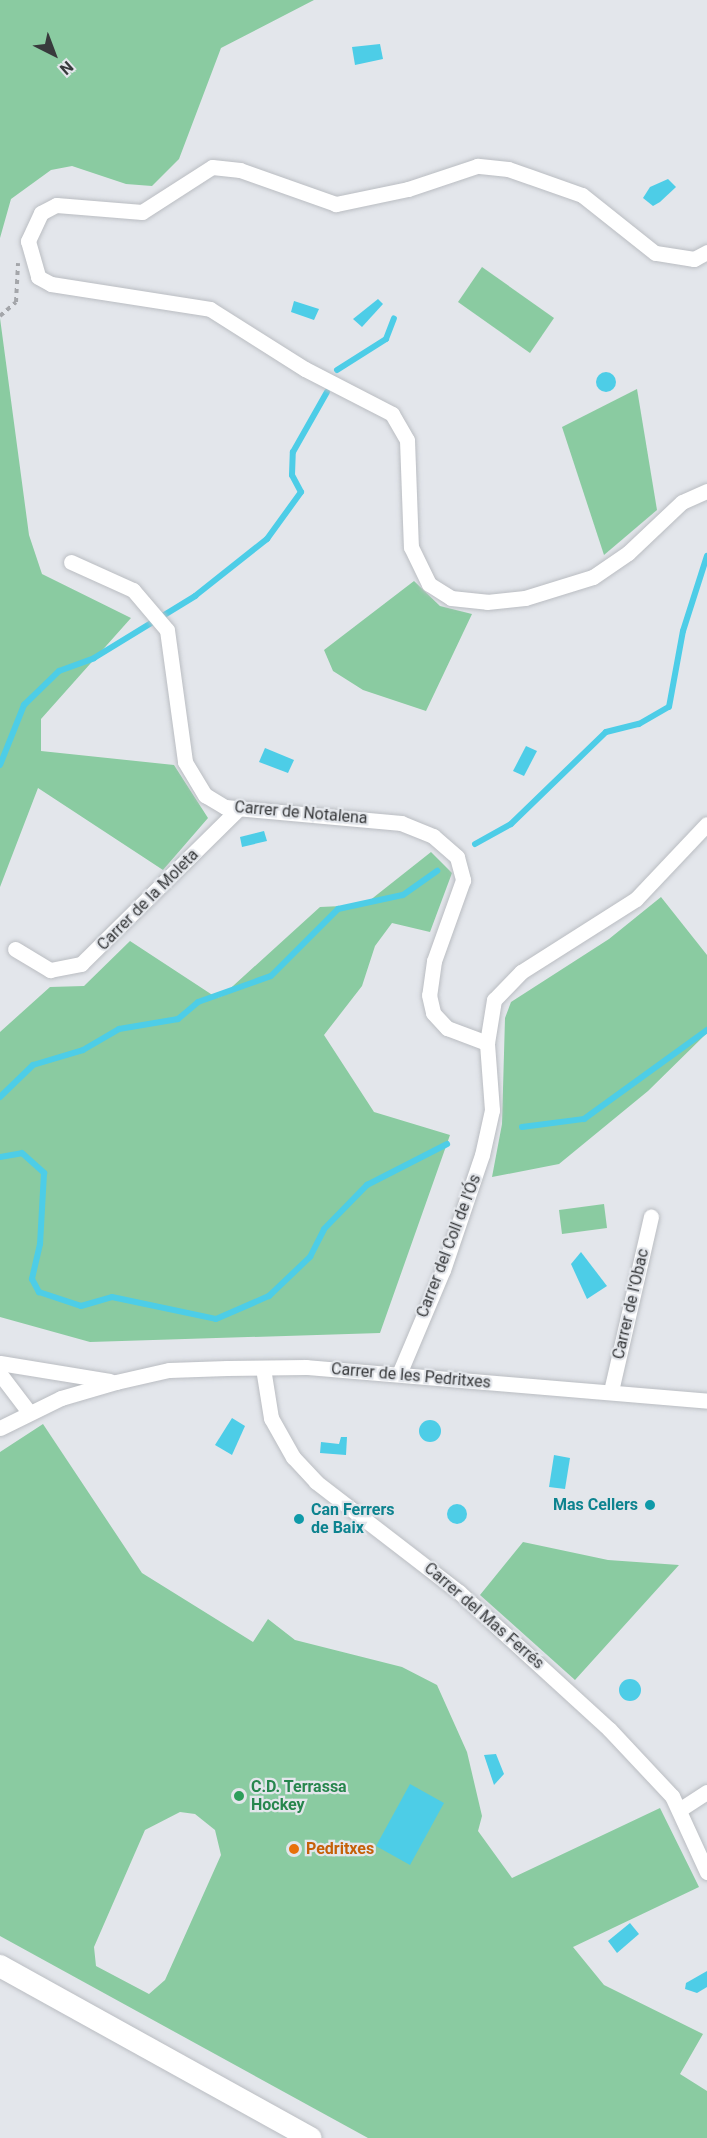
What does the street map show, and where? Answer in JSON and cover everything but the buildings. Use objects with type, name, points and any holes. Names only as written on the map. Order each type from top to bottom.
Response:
[{"type":"street","points":[[707,252],[694,259],[655,253],[582,195],[501,168],[477,166],[408,189],[336,204],[222,166],[198,174],[142,212],[56,205],[41,213],[33,228],[30,259],[38,277],[62,289],[225,315],[305,369],[392,414],[408,447],[406,525],[411,548],[429,584],[451,598],[487,602],[525,597],[593,576],[628,553],[682,502],[707,491]]},
{"type":"street","name":"Carrer de Notalena","points":[[71,562],[133,590],[167,630],[189,771],[205,795],[238,808],[401,823],[433,836],[458,857],[463,879],[434,961],[429,995],[433,1013],[447,1028],[488,1043]]},
{"type":"street","name":"Carrer de la Moleta","points":[[15,949],[50,970],[81,964],[238,808]]},
{"type":"street","name":"Carrer del Coll de l'Ós","points":[[399,1374],[443,1270],[482,1155],[492,1110],[488,1043],[494,1000],[504,985],[636,899],[707,824]]},
{"type":"street","name":"Carrer de l'Obac","points":[[611,1391],[651,1217]]},
{"type":"street","name":"Carrer de les Pedritxes","points":[[0,1363],[116,1382]]},
{"type":"street","name":"Carrer de les Pedritxes","points":[[0,1428],[29,1412],[116,1382],[169,1370],[263,1368],[399,1374],[707,1401]]},
{"type":"street","name":"Carrer del Mas Ferrés","points":[[263,1368],[271,1418],[316,1482],[459,1592],[540,1664],[661,1783],[679,1810],[707,1872]]},
{"type":"street","points":[[0,1374],[29,1412]]},
{"type":"street","points":[[679,1810],[707,1792]]},
{"type":"street","points":[[0,1966],[310,2138]]},
{"type":"path","points":[[0,316],[16,302],[15,265],[30,259]]},
{"type":"green space","points":[[0,0],[314,0],[221,48],[179,159],[152,186],[126,184],[72,166],[51,170],[11,199],[0,238]]},
{"type":"green space","points":[[482,267],[554,318],[530,353],[458,302]]},
{"type":"green space","points":[[0,318],[29,535],[42,574],[131,618],[41,719],[41,751],[174,765],[208,818],[163,870],[38,788],[0,887]]},
{"type":"green space","points":[[637,389],[657,510],[604,555],[562,427]]},
{"type":"green space","points":[[414,581],[440,606],[472,614],[426,711],[363,690],[333,671],[324,650]]},
{"type":"green space","points":[[431,852],[452,873],[430,932],[392,923],[375,946],[362,986],[324,1035],[374,1112],[450,1135],[380,1333],[90,1342],[0,1317],[0,1032],[50,987],[84,986],[130,941],[217,998],[222,996],[320,907],[364,905]]},
{"type":"green space","points":[[661,897],[707,955],[707,1033],[648,1091],[559,1164],[492,1177],[502,1124],[505,1018],[511,1002],[609,939]]},
{"type":"green space","points":[[604,1204],[607,1228],[562,1234],[559,1210]]},
{"type":"green space","name":"C.D. Terrassa Hockey","points":[[43,1424],[142,1573],[253,1642],[268,1619],[295,1640],[402,1667],[437,1685],[467,1752],[482,1816],[478,1831],[512,1878],[660,1808],[699,1887],[573,1947],[604,1985],[703,2034],[680,2074],[707,2091],[707,2138],[368,2138],[0,1936],[0,1452]],"holes":[[[180,1812],[195,1814],[215,1830],[221,1855],[165,1980],[149,1994],[96,1966],[94,1947],[145,1830]]]},
{"type":"green space","points":[[523,1542],[608,1560],[679,1565],[575,1680],[480,1595]]},
{"type":"water","points":[[380,44],[383,59],[355,65],[352,47]]},
{"type":"water","points":[[668,179],[676,187],[660,202],[653,206],[643,198],[650,187]]},
{"type":"water","points":[[378,299],[383,304],[362,327],[353,319]]},
{"type":"water","points":[[294,301],[319,309],[314,320],[291,312]]},
{"type":"water","points":[[606,372],[613,375],[616,382],[613,389],[606,392],[599,389],[596,382],[599,375]]},
{"type":"water","points":[[526,746],[537,751],[524,776],[513,771]]},
{"type":"water","points":[[265,748],[294,760],[288,773],[259,762]]},
{"type":"water","points":[[264,831],[267,841],[242,847],[240,837]]},
{"type":"water","points":[[581,1252],[607,1286],[587,1299],[571,1264]]},
{"type":"water","points":[[232,1418],[245,1426],[232,1455],[215,1445]]},
{"type":"water","points":[[430,1420],[438,1423],[441,1431],[438,1439],[430,1442],[422,1439],[419,1431],[422,1423]]},
{"type":"water","points":[[341,1437],[347,1437],[346,1455],[320,1453],[321,1442],[339,1444]]},
{"type":"water","points":[[554,1455],[570,1458],[565,1489],[549,1487]]},
{"type":"water","points":[[457,1504],[464,1507],[467,1514],[464,1521],[457,1524],[450,1521],[447,1514],[450,1507]]},
{"type":"water","points":[[630,1679],[640,1686],[641,1690],[634,1700],[630,1701],[620,1694],[619,1690],[626,1680]]},
{"type":"water","points":[[496,1754],[504,1774],[494,1785],[484,1755]]},
{"type":"water","points":[[410,1784],[444,1803],[410,1865],[376,1846]]},
{"type":"water","points":[[630,1923],[639,1934],[617,1953],[608,1941]]},
{"type":"water","points":[[707,1971],[707,1987],[697,1993],[685,1989],[686,1983]]},
{"type":"waterway","points":[[337,370],[386,339],[394,318]]},
{"type":"waterway","points":[[0,765],[24,705],[59,671],[94,658],[195,596],[267,539],[301,492],[292,475],[293,452],[327,392]]},
{"type":"waterway","points":[[475,844],[511,824],[606,732],[639,724],[669,707],[683,631],[707,556]]},
{"type":"waterway","points":[[0,1097],[33,1065],[83,1050],[119,1029],[178,1019],[198,1002],[271,976],[338,909],[403,895],[437,871]]},
{"type":"waterway","points":[[522,1127],[584,1119],[707,1030]]},
{"type":"waterway","points":[[0,1157],[22,1153],[44,1173],[40,1244],[32,1279],[39,1292],[81,1306],[112,1297],[216,1319],[269,1296],[310,1257],[324,1229],[367,1185],[447,1144]]},
{"type":"place","name":"Mas Cellers","points":[[650,1505]]},
{"type":"place","name":"Can Ferrers de Baix","points":[[299,1519]]},
{"type":"place","name":"C.D. Terrassa Hockey","points":[[239,1796]]},
{"type":"place","name":"Pedritxes","points":[[294,1849]]}]
